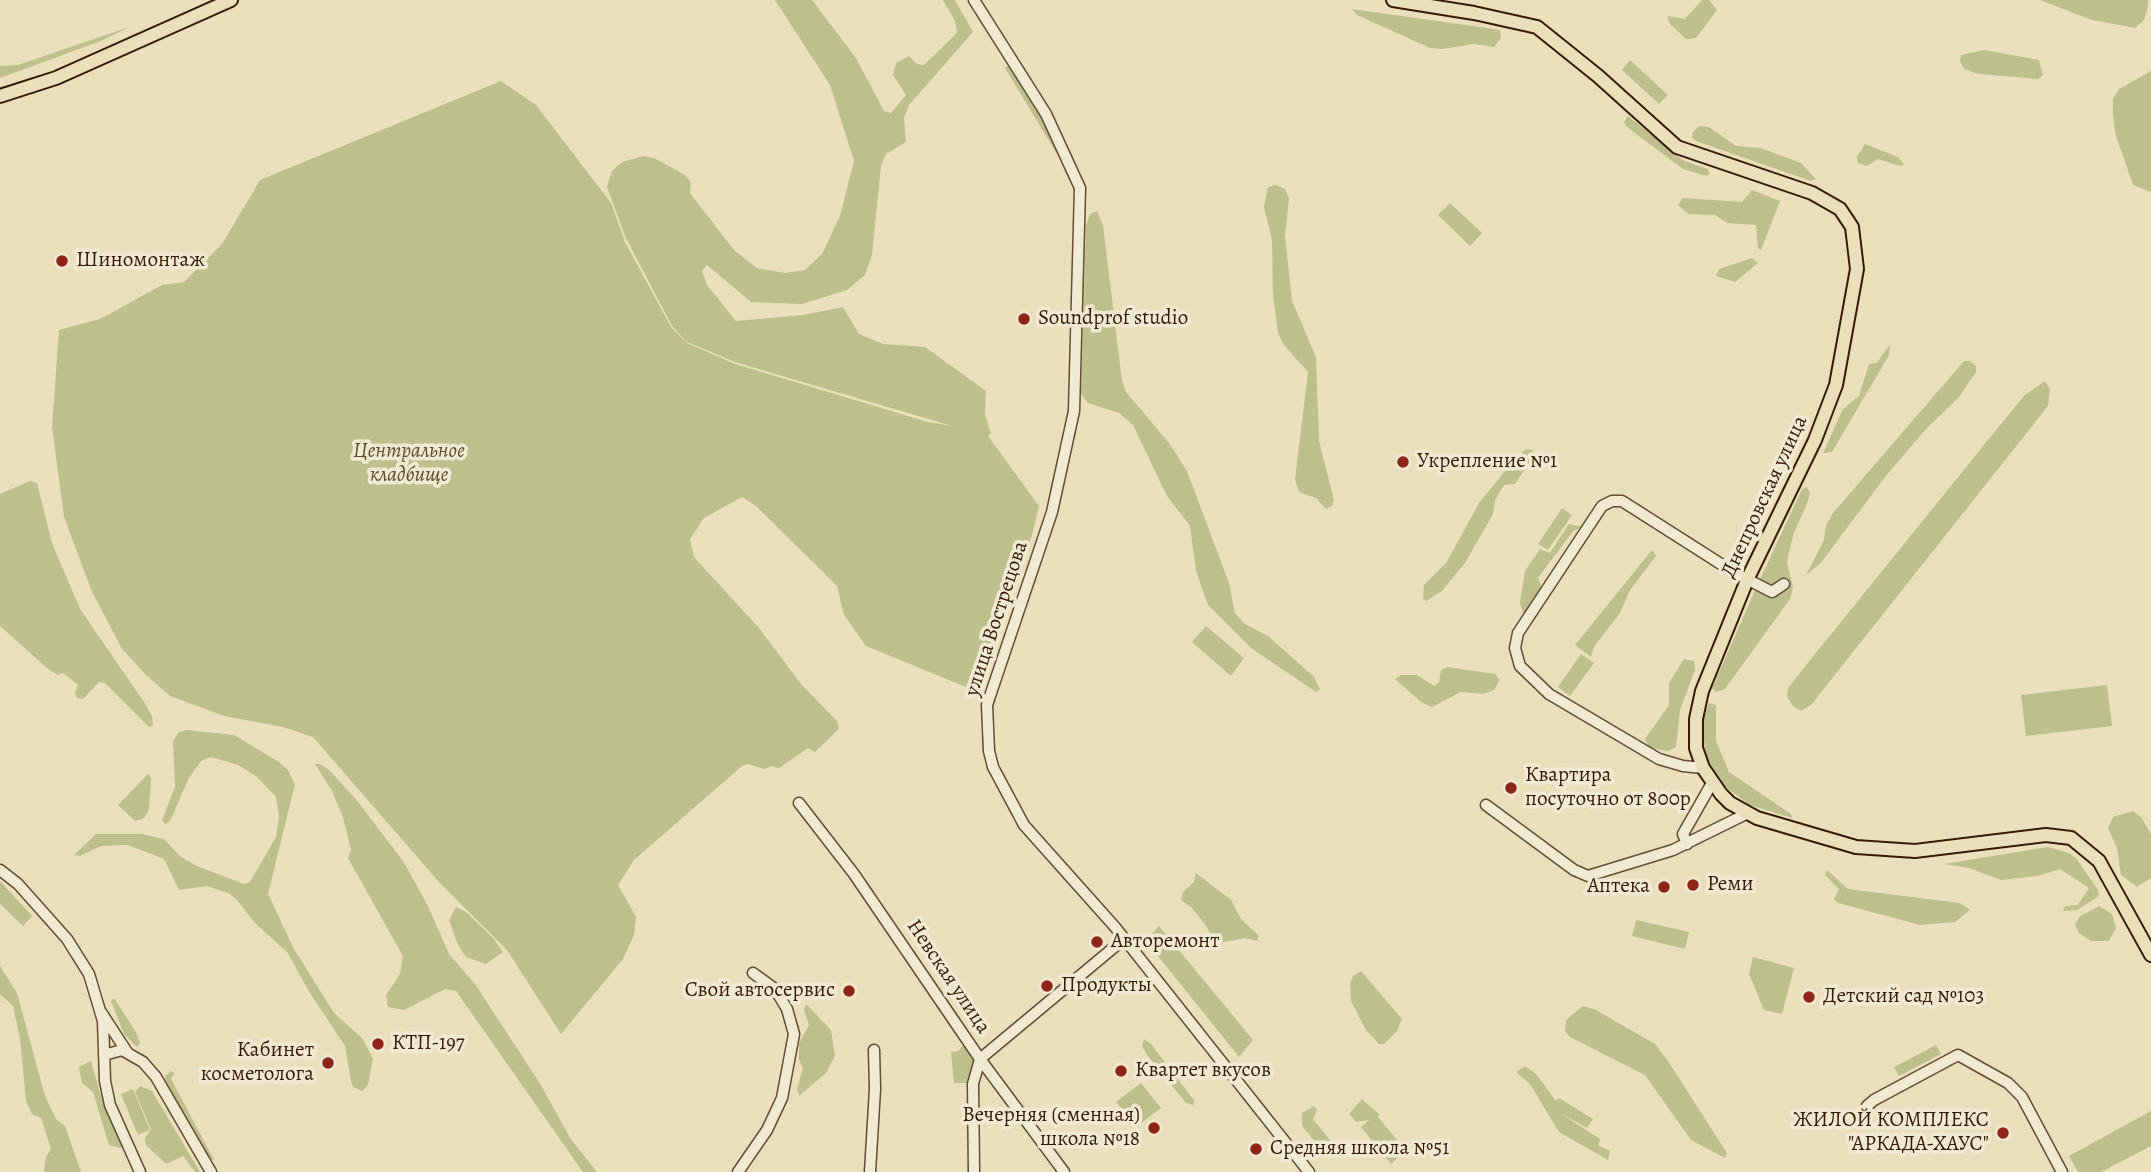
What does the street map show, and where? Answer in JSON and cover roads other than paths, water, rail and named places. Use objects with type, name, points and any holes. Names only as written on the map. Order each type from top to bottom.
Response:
[{"type":"main road","points":[[0,96],[46,82],[231,0]]},
{"type":"main road","name":"Днепровская улица","points":[[1393,0],[1474,13],[1537,27],[1598,76],[1677,147],[1812,192],[1840,209],[1848,219],[1855,236],[1857,269],[1836,385],[1815,440],[1747,580],[1702,691],[1695,741],[1703,768],[1712,783],[1730,803],[1746,814],[1799,833],[1856,847],[1941,850],[2046,835],[2071,838],[2099,861],[2151,955]]},
{"type":"street","name":"улица Вострецова","points":[[974,0],[1046,114],[1080,188],[1074,411],[1052,512],[988,705],[989,751],[999,782],[1024,825],[1124,939],[1309,1172]]},
{"type":"street","points":[[1703,768],[1672,764],[1644,751],[1549,694],[1520,666],[1516,641],[1522,624],[1602,506],[1612,501],[1622,501],[1747,580],[1772,592],[1784,583]]},
{"type":"street","points":[[1687,844],[1684,834],[1712,783]]},
{"type":"street","name":"Невская улица","points":[[799,803],[854,874],[980,1059],[1064,1172]]},
{"type":"street","points":[[1486,805],[1584,875],[1644,860],[1687,844],[1746,814]]},
{"type":"street","points":[[0,870],[18,884],[67,939],[89,974],[101,1012],[110,1105],[140,1172]]},
{"type":"street","points":[[974,1172],[973,1084],[980,1059],[1124,939]]},
{"type":"street","points":[[738,1172],[767,1130],[782,1098],[793,1042],[791,1021],[780,996],[769,983],[752,973]]},
{"type":"street","points":[[101,1012],[127,1052],[142,1062],[156,1077],[211,1172]]},
{"type":"street","points":[[870,1172],[875,1089],[874,1050]]},
{"type":"street","points":[[104,1055],[127,1052]]},
{"type":"street","points":[[1867,1106],[1958,1055],[2016,1091],[2030,1108],[2062,1172]]},
{"type":"place","name":"Шиномонтаж","points":[[62,261]]},
{"type":"place","name":"Soundprof studio","points":[[1024,319]]},
{"type":"place","name":"Укрепление №1","points":[[1403,462]]},
{"type":"place","name":"Квартира посуточно от 800р","points":[[1511,788]]},
{"type":"place","name":"Реми","points":[[1693,885]]},
{"type":"place","name":"Аптека","points":[[1664,887]]},
{"type":"place","name":"Авторемонт","points":[[1097,942]]},
{"type":"place","name":"Продукты","points":[[1047,986]]},
{"type":"place","name":"Свой автосервис","points":[[849,991]]},
{"type":"place","name":"Детский сад №103","points":[[1809,997]]},
{"type":"place","name":"КТП-197","points":[[378,1044]]},
{"type":"place","name":"Кабинет косметолога","points":[[328,1063]]},
{"type":"place","name":"Квартет вкусов","points":[[1121,1071]]},
{"type":"place","name":"Вечерняя (сменная) школа №18","points":[[1154,1128]]},
{"type":"place","name":"ЖИЛОЙ КОМПЛЕКС \"АРКАДА-ХАУС\"","points":[[2003,1133]]},
{"type":"place","name":"Средняя школа №51","points":[[1256,1149]]},
{"type":"park label","name":"Центральное кладбище","points":[[409,464]]}]
